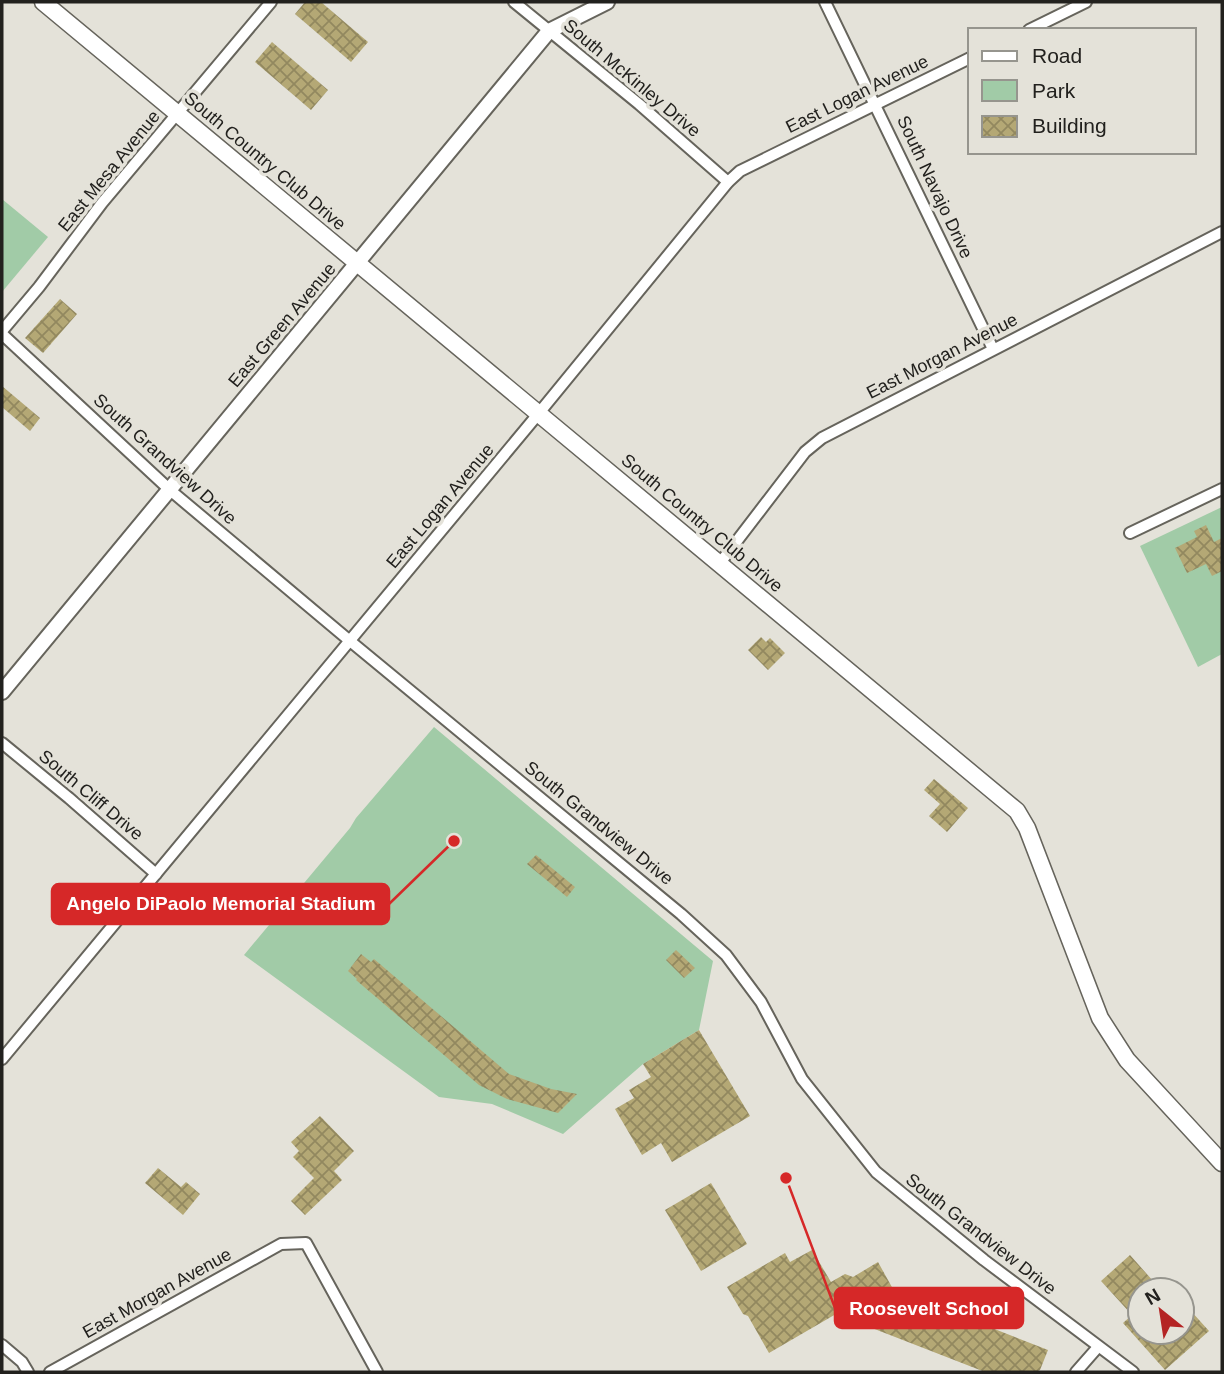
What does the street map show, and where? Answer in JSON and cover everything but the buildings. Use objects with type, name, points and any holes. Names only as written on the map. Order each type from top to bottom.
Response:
[{"type":"main road","name":"South Country Club Drive","points":[[43,2],[1017,811],[1027,828],[1100,1018],[1127,1060],[1222,1163]]},
{"type":"street","name":"East Mesa Avenue","points":[[2,333],[103,203],[271,2]]},
{"type":"street","name":"South McKinley Drive","points":[[514,2],[639,104],[727,182]]},
{"type":"street","name":"East Green Avenue","points":[[2,692],[359,264],[549,31],[607,2]]},
{"type":"street","name":"South Navajo Drive","points":[[825,2],[993,349]]},
{"type":"street","points":[[1033,28],[1086,2]]},
{"type":"street","name":"East Logan Avenue","points":[[4,1052],[350,641],[727,182],[740,171],[968,59]]},
{"type":"street","name":"East Morgan Avenue","points":[[720,563],[805,452],[822,438],[1222,232]]},
{"type":"street","name":"South Grandview Drive","points":[[2,333],[170,490],[681,914],[726,955],[761,1002],[802,1079],[876,1172],[984,1260],[1133,1372]]},
{"type":"street","points":[[1130,533],[1222,489]]},
{"type":"street","name":"South Cliff Drive","points":[[2,743],[69,797],[156,874]]},
{"type":"street","name":"East Morgan Avenue","points":[[50,1372],[281,1244],[306,1243],[377,1372]]},
{"type":"street","points":[[2,1345],[22,1362],[28,1372]]},
{"type":"street","points":[[1076,1372],[1098,1347]]},
{"type":"green space","points":[[2,199],[48,237],[2,292]]},
{"type":"green space","points":[[1222,507],[1222,654],[1198,667],[1140,546]]},
{"type":"green space","points":[[434,727],[713,961],[699,1030],[643,1064],[563,1134],[492,1104],[439,1097],[244,955]]},
{"type":"place","name":"Angelo DiPaolo Memorial Stadium","points":[[454,841]]},
{"type":"place","name":"Roosevelt School","points":[[786,1178]]}]
